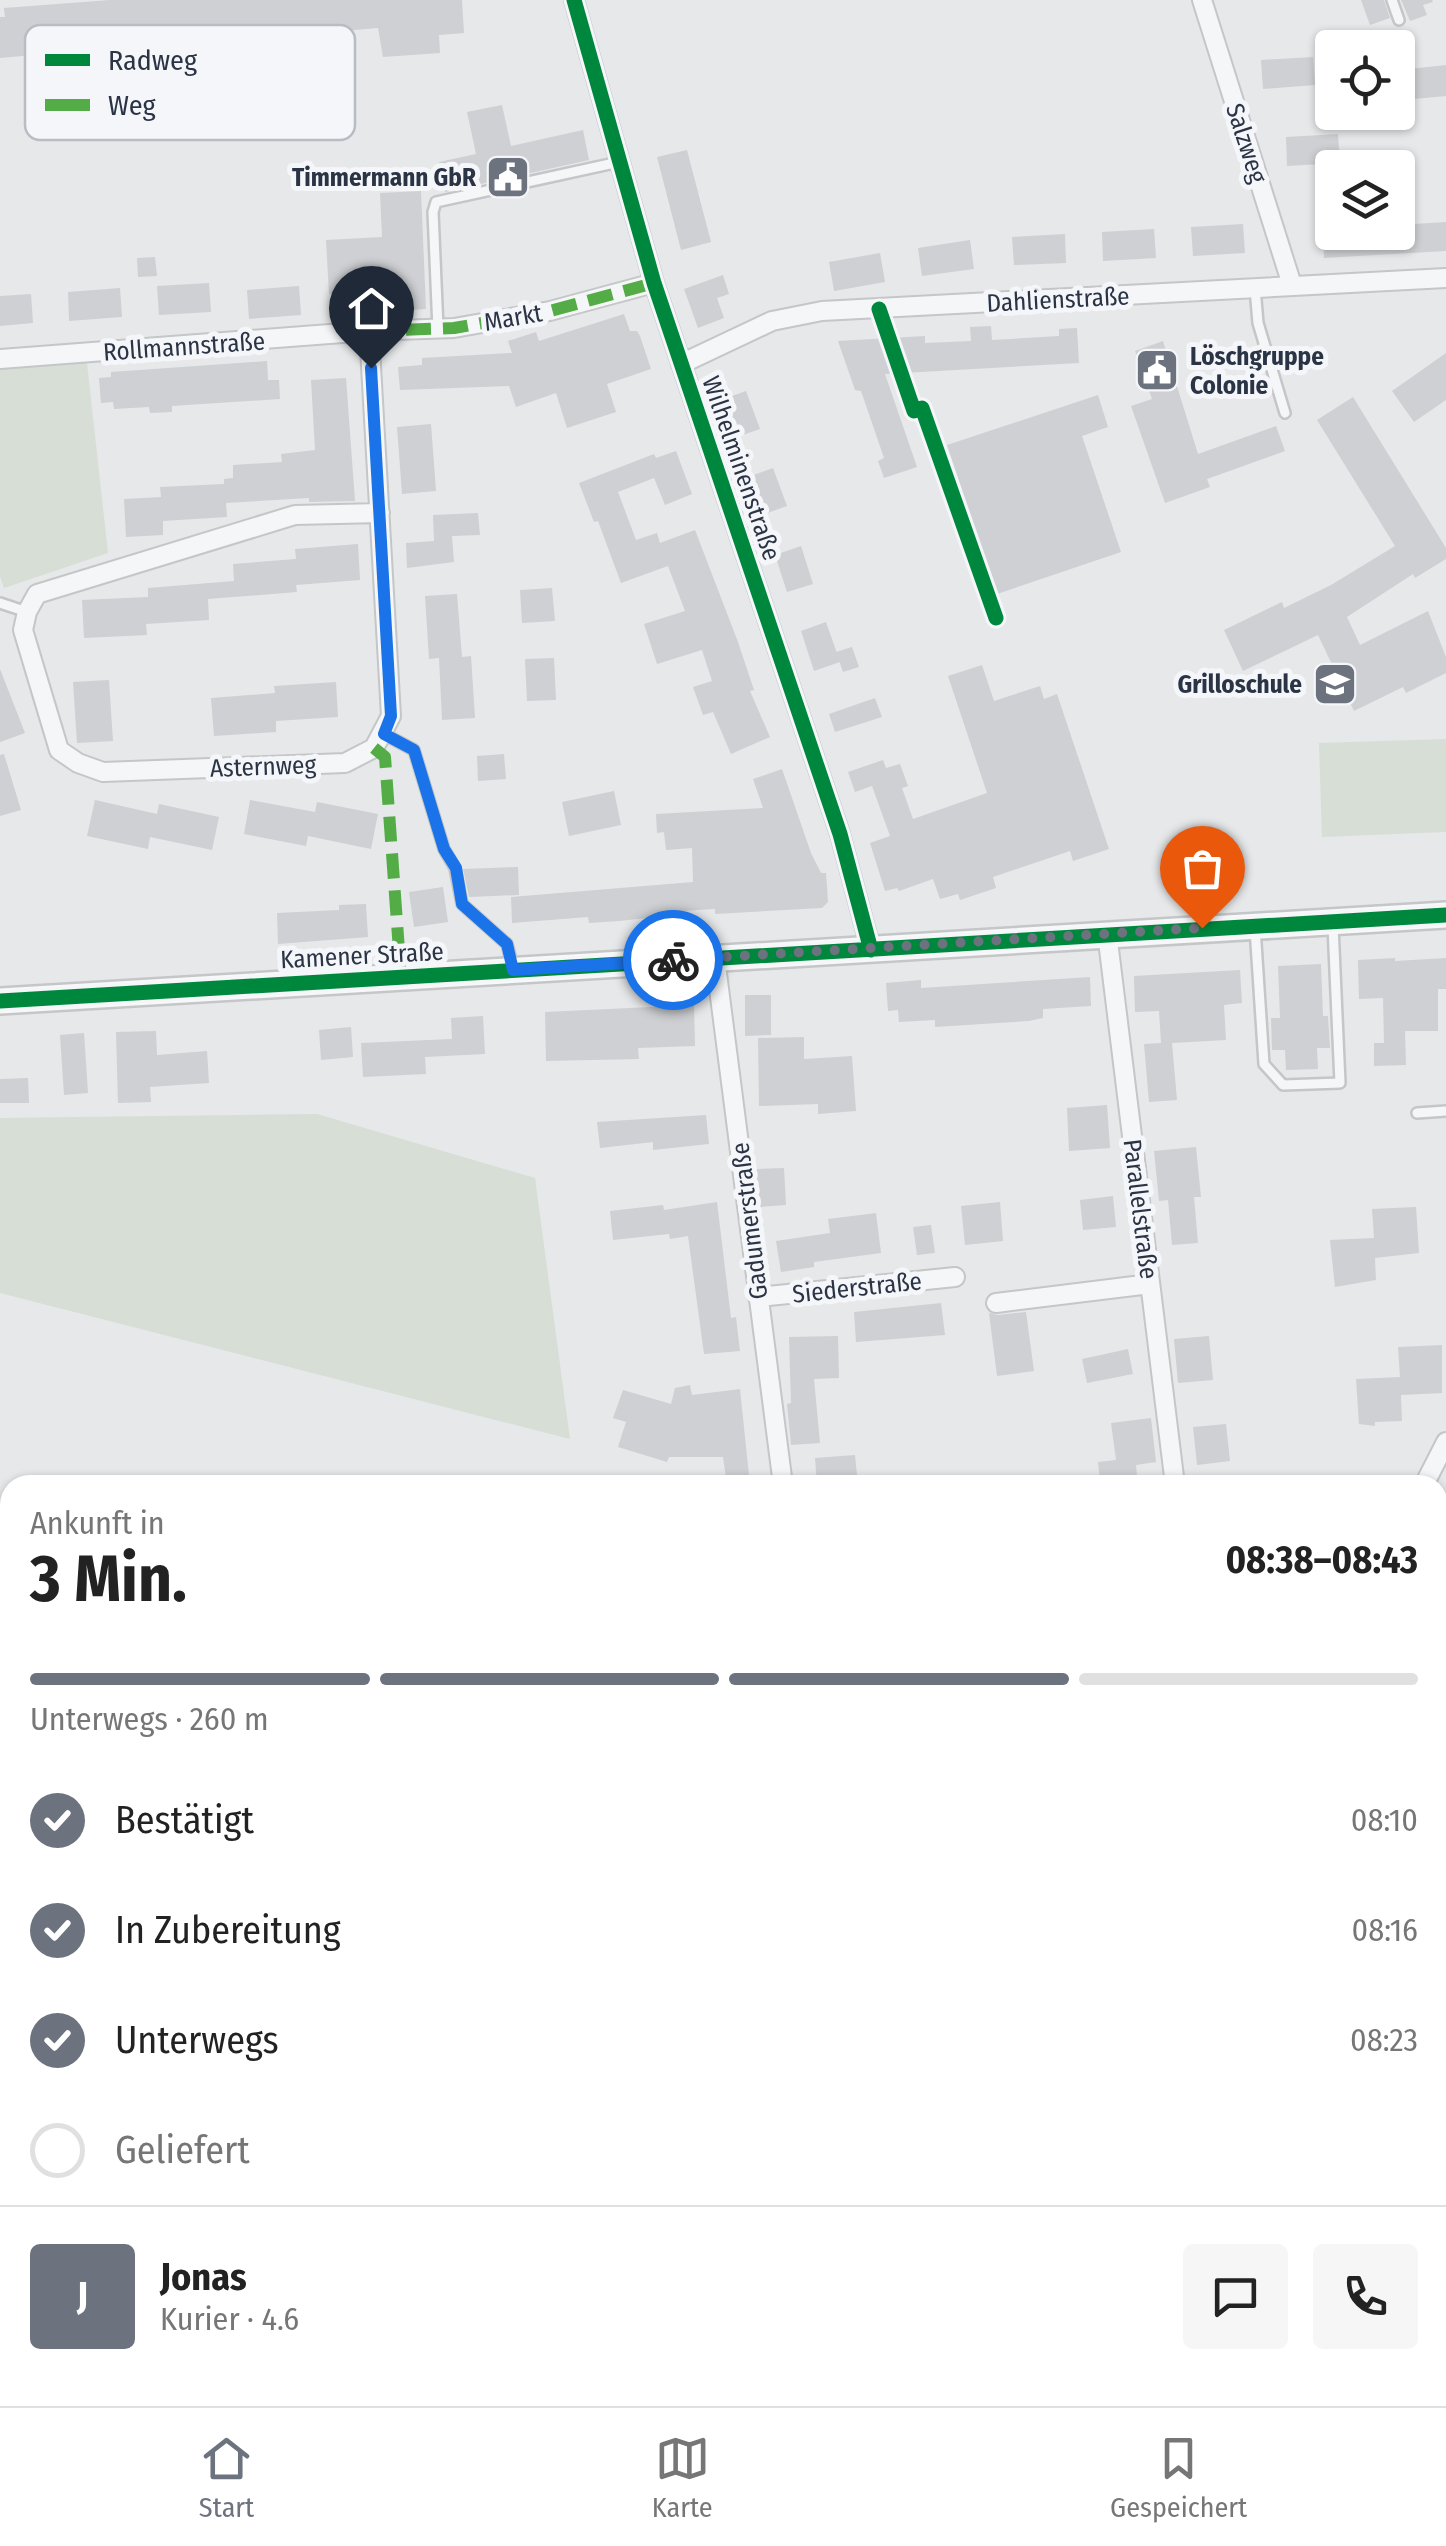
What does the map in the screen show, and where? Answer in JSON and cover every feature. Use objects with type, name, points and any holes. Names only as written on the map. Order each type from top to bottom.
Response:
[{"type":"main road","name":"Kamener Straße","points":[[0,1002],[1446,915]]},
{"type":"street","name":"Wilhelminenstraße","points":[[574,0],[654,284],[840,834],[870,950]]},
{"type":"street","name":"Salzweg","points":[[1202,0],[1292,285]]},
{"type":"street","name":"Dahlienstraße","points":[[680,364],[772,322],[822,312],[1446,278]]},
{"type":"street","name":"Markt","points":[[368,331],[438,328],[550,311],[654,284]]},
{"type":"street","name":"Rollmannstraße","points":[[0,359],[368,331]]},
{"type":"street","points":[[368,331],[391,716],[384,734]]},
{"type":"street","points":[[27,612],[37,594],[296,515],[380,513]]},
{"type":"street","name":"Asternweg","points":[[27,612],[23,630],[59,750],[78,763],[103,772],[345,763],[374,748],[384,734]]},
{"type":"street","name":"Parallelstraße","points":[[1108,933],[1174,1475]]},
{"type":"street","name":"Gadumerstraße","points":[[715,958],[782,1475]]},
{"type":"street","name":"Siederstraße","points":[[758,1297],[955,1277]]},
{"type":"street","points":[[996,1303],[1150,1284]]},
{"type":"street","points":[[1429,1475],[1446,1442]]},
{"type":"lane","points":[[1392,0],[1399,20]]},
{"type":"lane","points":[[438,328],[433,212],[436,202],[619,162]]},
{"type":"lane","points":[[1254,288],[1258,323],[1284,413]]},
{"type":"lane","points":[[0,603],[27,612]]},
{"type":"lane","points":[[384,734],[414,750],[444,849],[456,868],[462,904],[507,944],[513,970]]},
{"type":"lane","points":[[1255,925],[1264,1064],[1283,1085],[1340,1083],[1333,921]]},
{"type":"lane","points":[[1418,1112],[1446,1110]]},
{"type":"shaded area","points":[[87,363],[108,553],[4,588],[0,576],[0,368]]},
{"type":"shaded area","points":[[1446,739],[1446,832],[1322,837],[1319,743]]},
{"type":"shaded area","points":[[317,1114],[535,1178],[570,1439],[0,1293],[0,1118]]},
{"type":"building","points":[[110,0],[462,0],[464,33],[439,35],[440,53],[383,57],[378,28],[355,30],[355,25],[25,25],[25,56],[0,58],[0,17],[5,17],[4,8]]},
{"type":"building","points":[[1361,0],[1384,0],[1390,18],[1370,25]]},
{"type":"building","points":[[1401,0],[1433,2],[1423,5],[1427,15],[1410,21]]},
{"type":"building","points":[[1313,57],[1315,85],[1263,89],[1261,60]]},
{"type":"building","points":[[1446,65],[1446,96],[1415,99],[1415,68]]},
{"type":"building","points":[[502,105],[511,146],[583,130],[589,160],[445,192],[439,162],[476,154],[467,112]]},
{"type":"building","points":[[1338,134],[1339,150],[1315,150],[1315,164],[1287,166],[1286,137]]},
{"type":"building","points":[[687,150],[711,242],[681,250],[657,157]]},
{"type":"building","points":[[421,191],[426,309],[385,311],[384,291],[329,294],[326,240],[382,237],[380,193]]},
{"type":"building","points":[[1446,222],[1446,251],[1324,258],[1324,250],[1415,250],[1415,224]]},
{"type":"building","points":[[1243,224],[1245,253],[1193,256],[1191,227]]},
{"type":"building","points":[[1154,229],[1156,258],[1103,261],[1102,232]]},
{"type":"building","points":[[1065,234],[1066,263],[1014,265],[1012,237]]},
{"type":"building","points":[[970,240],[974,269],[922,276],[918,248]]},
{"type":"building","points":[[880,253],[885,282],[834,291],[829,262]]},
{"type":"building","points":[[155,257],[157,276],[138,277],[137,258]]},
{"type":"building","points":[[723,275],[729,294],[717,298],[724,318],[698,328],[684,289]]},
{"type":"building","points":[[209,283],[211,312],[159,315],[157,286]]},
{"type":"building","points":[[299,286],[301,315],[249,319],[247,290]]},
{"type":"building","points":[[120,288],[122,317],[69,321],[68,292]]},
{"type":"building","points":[[31,294],[33,323],[0,326],[0,296]]},
{"type":"building","points":[[624,314],[630,331],[637,331],[640,336],[651,369],[607,384],[616,412],[567,428],[556,393],[516,407],[509,386],[400,390],[398,367],[422,365],[422,358],[512,353],[508,341],[536,332],[539,341]]},
{"type":"building","points":[[991,326],[992,340],[1059,336],[1059,329],[1077,328],[1079,363],[885,374],[917,467],[884,478],[878,461],[884,458],[861,391],[855,390],[838,341],[925,336],[925,343],[971,341],[970,327]]},
{"type":"building","points":[[1163,341],[1198,454],[1276,426],[1285,451],[1207,479],[1210,487],[1165,503],[1131,406],[1152,399],[1135,351]]},
{"type":"building","points":[[1446,353],[1446,400],[1414,422],[1392,391]]},
{"type":"building","points":[[267,361],[268,380],[279,380],[280,399],[172,406],[172,412],[150,413],[149,407],[114,409],[113,402],[101,403],[99,378],[111,377],[111,372]]},
{"type":"building","points":[[346,378],[355,501],[309,502],[309,498],[226,503],[227,517],[163,521],[163,535],[126,537],[124,499],[161,497],[160,487],[224,484],[224,479],[233,478],[233,465],[282,462],[281,454],[315,450],[311,380]]},
{"type":"building","points":[[746,391],[760,429],[734,438],[721,400]]},
{"type":"building","points":[[1098,395],[1108,427],[1082,436],[1121,552],[997,594],[947,445]]},
{"type":"building","points":[[1353,397],[1446,548],[1446,559],[1415,578],[1413,574],[1347,617],[1360,645],[1428,611],[1446,657],[1446,673],[1406,693],[1403,687],[1354,711],[1318,635],[1243,671],[1224,630],[1282,602],[1284,608],[1331,585],[1395,546],[1317,420]]},
{"type":"building","points":[[431,424],[436,491],[402,494],[397,427]]},
{"type":"building","points":[[676,451],[692,494],[665,505],[654,478],[618,492],[636,540],[657,533],[660,543],[695,530],[738,642],[754,690],[750,691],[770,737],[731,754],[713,712],[703,715],[693,687],[712,681],[702,650],[657,664],[644,624],[685,611],[668,566],[621,583],[579,483],[654,454],[656,458]]},
{"type":"building","points":[[773,468],[787,506],[762,515],[748,477]]},
{"type":"building","points":[[478,513],[480,535],[452,536],[454,562],[407,568],[406,543],[434,541],[433,515]]},
{"type":"building","points":[[358,544],[360,580],[296,585],[297,592],[208,599],[209,620],[146,624],[147,635],[84,638],[82,600],[148,597],[148,588],[234,581],[233,564],[296,559],[295,549]]},
{"type":"building","points":[[801,546],[813,584],[787,592],[775,555]]},
{"type":"building","points":[[552,588],[555,621],[522,623],[520,590]]},
{"type":"building","points":[[457,594],[462,657],[471,656],[475,718],[442,720],[439,658],[429,659],[425,596]]},
{"type":"building","points":[[826,622],[840,662],[814,671],[801,631]]},
{"type":"building","points":[[852,647],[859,667],[843,672],[836,652]]},
{"type":"building","points":[[554,658],[556,700],[527,701],[525,659]]},
{"type":"building","points":[[982,665],[994,701],[1040,686],[1044,699],[1057,694],[1109,849],[1073,861],[1070,851],[993,877],[996,888],[960,900],[958,894],[940,899],[933,879],[899,891],[885,891],[870,843],[890,836],[872,786],[855,792],[848,772],[883,760],[886,768],[900,764],[908,786],[902,788],[913,819],[987,793],[948,676]]},
{"type":"building","points":[[0,669],[25,733],[0,742]]},
{"type":"building","points":[[109,680],[113,741],[77,743],[73,682]]},
{"type":"building","points":[[336,682],[338,717],[276,721],[276,732],[214,736],[211,698],[275,693],[274,686]]},
{"type":"building","points":[[875,698],[882,717],[835,732],[829,714]]},
{"type":"building","points":[[4,754],[21,810],[0,816],[0,755]]},
{"type":"building","points":[[504,754],[506,779],[478,781],[477,756]]},
{"type":"building","points":[[782,769],[811,853],[821,873],[826,873],[828,902],[822,908],[715,914],[715,909],[664,912],[665,916],[619,921],[589,923],[588,917],[512,923],[511,897],[693,882],[692,848],[666,850],[664,832],[657,833],[656,814],[763,808],[753,779]]},
{"type":"building","points":[[614,791],[621,825],[569,836],[562,802]]},
{"type":"building","points":[[95,800],[157,814],[159,804],[219,817],[212,850],[150,837],[148,849],[87,836]]},
{"type":"building","points":[[250,800],[315,812],[317,802],[378,814],[371,849],[308,836],[306,846],[244,834]]},
{"type":"building","points":[[518,867],[519,895],[469,897],[463,869]]},
{"type":"building","points":[[443,887],[448,922],[414,927],[409,892]]},
{"type":"building","points":[[366,904],[368,937],[278,944],[277,913],[339,910],[339,905]]},
{"type":"building","points":[[1446,958],[1446,989],[1438,989],[1438,1031],[1405,1031],[1406,1065],[1374,1066],[1374,1043],[1384,1043],[1383,998],[1359,999],[1358,960]]},
{"type":"building","points":[[1321,964],[1323,1016],[1328,1016],[1330,1048],[1317,1048],[1318,1069],[1286,1070],[1285,1050],[1272,1050],[1271,1018],[1280,1018],[1278,966]]},
{"type":"building","points":[[1240,970],[1242,1003],[1224,1005],[1226,1040],[1172,1043],[1177,1100],[1149,1102],[1144,1044],[1161,1043],[1159,1011],[1135,1012],[1134,976]]},
{"type":"building","points":[[1090,977],[1091,1006],[1043,1009],[1043,1018],[1029,1021],[935,1027],[935,1020],[899,1022],[898,1010],[888,1011],[886,983],[921,980],[921,988]]},
{"type":"building","points":[[745,995],[771,995],[771,1035],[745,1036]]},
{"type":"building","points":[[694,1005],[695,1046],[638,1048],[639,1059],[546,1061],[545,1012]]},
{"type":"building","points":[[483,1016],[485,1054],[425,1057],[426,1074],[363,1077],[361,1043],[452,1039],[451,1018]]},
{"type":"building","points":[[351,1027],[353,1057],[321,1060],[319,1030]]},
{"type":"building","points":[[156,1031],[157,1055],[207,1051],[209,1083],[150,1087],[151,1102],[118,1103],[116,1032]]},
{"type":"building","points":[[84,1033],[88,1093],[64,1095],[60,1035]]},
{"type":"building","points":[[804,1037],[804,1059],[852,1056],[856,1111],[818,1114],[818,1104],[759,1106],[758,1038]]},
{"type":"building","points":[[28,1078],[29,1103],[0,1103],[0,1079]]},
{"type":"building","points":[[1107,1105],[1110,1148],[1069,1151],[1067,1108]]},
{"type":"building","points":[[706,1115],[709,1144],[653,1150],[653,1142],[600,1148],[597,1122]]},
{"type":"building","points":[[1196,1147],[1201,1197],[1194,1197],[1198,1243],[1172,1245],[1168,1200],[1159,1201],[1154,1151]]},
{"type":"building","points":[[784,1168],[786,1205],[760,1207],[755,1169]]},
{"type":"building","points":[[1113,1196],[1116,1227],[1083,1230],[1080,1200]]},
{"type":"building","points":[[717,1202],[731,1318],[736,1317],[740,1351],[704,1354],[688,1236],[670,1239],[669,1234],[613,1240],[610,1211],[663,1205],[664,1210]]},
{"type":"building","points":[[1000,1202],[1003,1241],[965,1245],[961,1206]]},
{"type":"building","points":[[1416,1207],[1419,1253],[1375,1258],[1376,1280],[1335,1287],[1330,1240],[1374,1238],[1372,1209]]},
{"type":"building","points":[[876,1213],[881,1253],[814,1262],[814,1267],[781,1272],[776,1241],[830,1233],[828,1219]]},
{"type":"building","points":[[931,1225],[935,1253],[917,1255],[913,1227]]},
{"type":"building","points":[[941,1303],[945,1335],[856,1342],[854,1312]]},
{"type":"building","points":[[1026,1312],[1034,1371],[997,1376],[989,1313]]},
{"type":"building","points":[[838,1336],[839,1378],[814,1379],[820,1443],[791,1445],[787,1404],[791,1403],[789,1337]]},
{"type":"building","points":[[1209,1336],[1213,1380],[1178,1383],[1174,1339]]},
{"type":"building","points":[[1442,1345],[1442,1393],[1401,1395],[1402,1421],[1375,1422],[1375,1426],[1359,1424],[1356,1379],[1400,1377],[1398,1347]]},
{"type":"building","points":[[1128,1349],[1133,1374],[1087,1383],[1082,1359]]},
{"type":"building","points":[[690,1385],[692,1395],[740,1389],[749,1475],[726,1475],[723,1457],[669,1457],[667,1462],[618,1447],[626,1422],[613,1418],[623,1390],[671,1404],[675,1388]]},
{"type":"building","points":[[1151,1418],[1156,1462],[1136,1465],[1137,1475],[1099,1475],[1098,1462],[1116,1460],[1111,1423]]},
{"type":"building","points":[[1226,1424],[1230,1461],[1197,1465],[1193,1427]]},
{"type":"building","points":[[855,1455],[857,1475],[816,1475],[815,1458]]},
{"type":"marked path","points":[[369,331],[454,328],[550,311],[654,283]]},
{"type":"marked path","points":[[374,748],[385,757],[401,978]]},
{"type":"cycle path","points":[[574,0],[654,283],[840,834],[871,950]]},
{"type":"cycle path","points":[[879,309],[914,411],[922,408],[996,618]]},
{"type":"cycle path","points":[[0,1001],[1446,915]]},
{"type":"way so far","points":[[673,960],[1202,928]]},
{"type":"place","name":"Timmermann GbR","points":[[508,177]]},
{"type":"place","name":"Löschgruppe Colonie","points":[[1157,370]]},
{"type":"place","name":"Grilloschule","points":[[1335,684]]},
{"type":"route","points":[[371,368],[391,716],[384,734],[414,750],[444,849],[456,868],[464,909],[507,944],[513,970],[673,960]]}]
